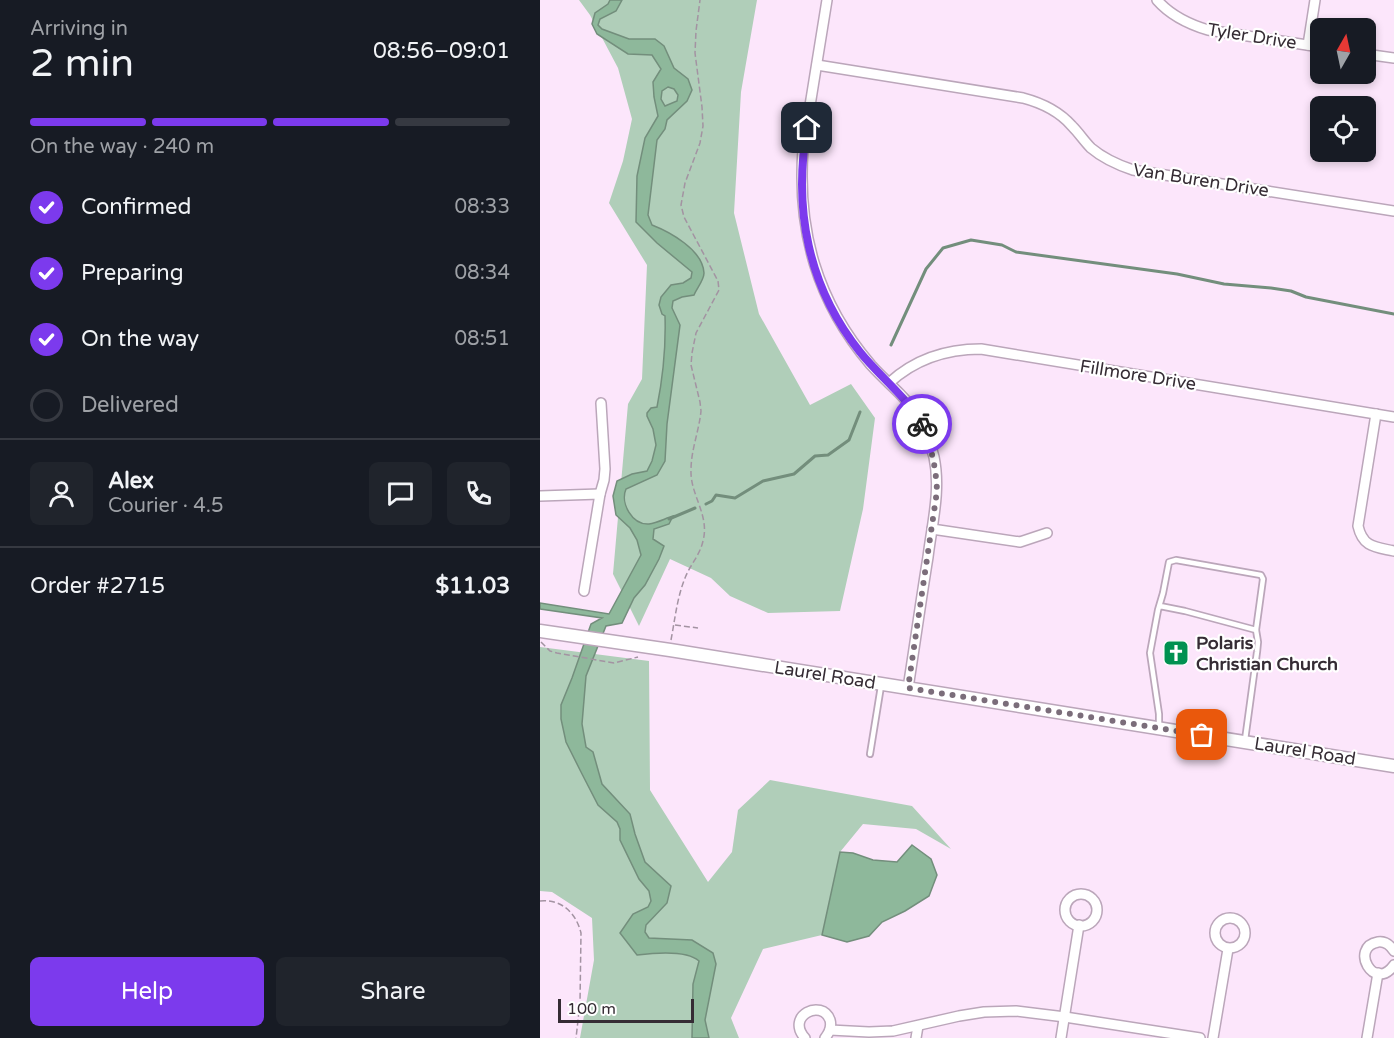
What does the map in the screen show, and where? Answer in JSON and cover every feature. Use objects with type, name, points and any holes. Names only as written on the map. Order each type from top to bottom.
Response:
[{"type":"street","points":[[827,0],[801,173],[801,197],[808,244],[833,312],[860,352],[911,407],[929,440],[934,458],[937,491],[908,688]]},
{"type":"street","name":"Tyler Drive","points":[[1157,0],[1181,20],[1201,28],[1308,45]]},
{"type":"street","points":[[1308,45],[1315,0]]},
{"type":"street","points":[[1376,56],[1394,58]]},
{"type":"street","name":"Van Buren Drive","points":[[817,65],[1038,102],[1061,115],[1092,148],[1104,157],[1117,165],[1133,170],[1394,211]]},
{"type":"street","name":"Fillmore Drive","points":[[889,383],[921,360],[950,351],[981,349],[1394,417]]},
{"type":"street","points":[[584,591],[604,480],[601,403]]},
{"type":"street","points":[[1376,414],[1358,526],[1360,534],[1368,544],[1394,551]]},
{"type":"street","points":[[540,496],[600,494]]},
{"type":"street","points":[[932,529],[1020,542],[1047,533]]},
{"type":"street","name":"Laurel Road","points":[[540,631],[1394,766]]},
{"type":"street","points":[[1061,1038],[1079,925]]},
{"type":"street","points":[[1394,951],[1391,946],[1382,942],[1371,945],[1365,953],[1365,964],[1378,973],[1387,972],[1394,965]]},
{"type":"street","points":[[1214,1038],[1228,949]]},
{"type":"street","points":[[1368,1038],[1378,973]]},
{"type":"street","points":[[805,1038],[800,1033],[799,1022],[801,1017],[809,1011],[819,1011],[827,1016],[830,1020],[827,1034],[892,1032],[984,1012],[1026,1011],[1200,1038]]},
{"type":"street","points":[[916,1038],[918,1026]]},
{"type":"lane","points":[[1159,728],[1150,653],[1169,562],[1176,560],[1261,575],[1263,579],[1256,630],[1257,652],[1245,742]]},
{"type":"lane","points":[[1160,606],[1256,630]]},
{"type":"lane","points":[[870,754],[882,684]]},
{"type":"path","points":[[670,650],[681,588],[704,541],[703,513],[691,471],[701,411],[691,366],[696,333],[719,290],[718,281],[684,217],[681,205],[685,183],[700,143],[703,126],[695,53],[700,0]]},
{"type":"path","points":[[674,625],[698,628]]},
{"type":"path","points":[[540,642],[549,651],[563,655],[610,662],[622,662],[638,657]]},
{"type":"path","points":[[540,901],[554,901],[569,910],[579,924],[581,933],[580,1004],[576,1038]]},
{"type":"shaded area","points":[[579,0],[757,0],[741,92],[734,213],[759,314],[810,405],[851,384],[875,418],[863,509],[840,611],[768,613],[730,596],[711,578],[670,559],[639,626],[613,574],[628,404],[642,379],[647,265],[609,203],[623,161],[632,119],[618,68],[590,15]]},
{"type":"shaded area","points":[[610,0],[622,0],[616,11],[600,19],[598,25],[602,29],[629,39],[655,39],[664,46],[674,68],[688,79],[692,90],[687,101],[667,120],[665,129],[657,140],[648,215],[652,225],[676,237],[692,250],[698,257],[704,273],[694,295],[673,301],[672,308],[680,325],[667,424],[665,461],[657,475],[626,489],[625,495],[626,506],[637,521],[649,524],[673,516],[669,524],[654,529],[653,539],[664,546],[645,585],[634,598],[622,623],[606,626],[586,676],[582,724],[586,747],[593,752],[602,784],[630,814],[645,862],[671,886],[667,903],[646,925],[645,932],[649,938],[692,940],[713,953],[716,964],[705,1020],[709,1038],[692,1038],[693,984],[699,961],[678,954],[637,955],[620,933],[633,914],[648,907],[651,901],[649,891],[639,879],[620,840],[620,829],[617,822],[598,805],[566,742],[561,719],[561,705],[591,624],[602,618],[540,609],[540,603],[609,614],[641,555],[637,540],[630,528],[616,515],[613,496],[617,481],[632,474],[647,471],[652,461],[656,445],[647,413],[651,408],[657,407],[665,339],[665,316],[659,305],[661,297],[671,285],[683,283],[691,278],[692,272],[636,222],[637,176],[645,138],[658,116],[653,82],[661,69],[652,55],[628,54],[597,34],[592,24],[595,13]],"holes":[[[668,87],[674,89],[678,95],[677,101],[665,106],[661,99],[662,91]]]},
{"type":"shaded area","points":[[540,647],[649,661],[650,790],[708,882],[732,852],[738,810],[770,780],[912,806],[951,849],[916,829],[863,824],[840,852],[822,935],[763,949],[731,1018],[739,1038],[580,1038],[594,960],[592,918],[552,892],[540,891]]},
{"type":"shaded area","points":[[912,845],[931,859],[937,875],[929,896],[882,922],[869,936],[847,942],[822,935],[840,852],[853,853],[873,860],[897,862]]},
{"type":"waterway","points":[[891,345],[926,269],[943,248],[971,240],[1002,245],[1016,252],[1177,274],[1224,284],[1291,291],[1306,297],[1394,314]]},
{"type":"waterway","points":[[706,504],[716,495],[735,498],[763,481],[794,474],[815,456],[828,455],[849,440],[860,412]]},
{"type":"waterway","points":[[669,519],[695,508]]},
{"type":"way so far","points":[[922,424],[934,458],[937,491],[908,688],[1202,735]]},
{"type":"place","name":"Polaris Christian Church","points":[[1176,653]]},
{"type":"route","points":[[807,128],[803,149],[801,197],[808,244],[823,290],[833,312],[860,352],[901,395],[922,424]]}]
